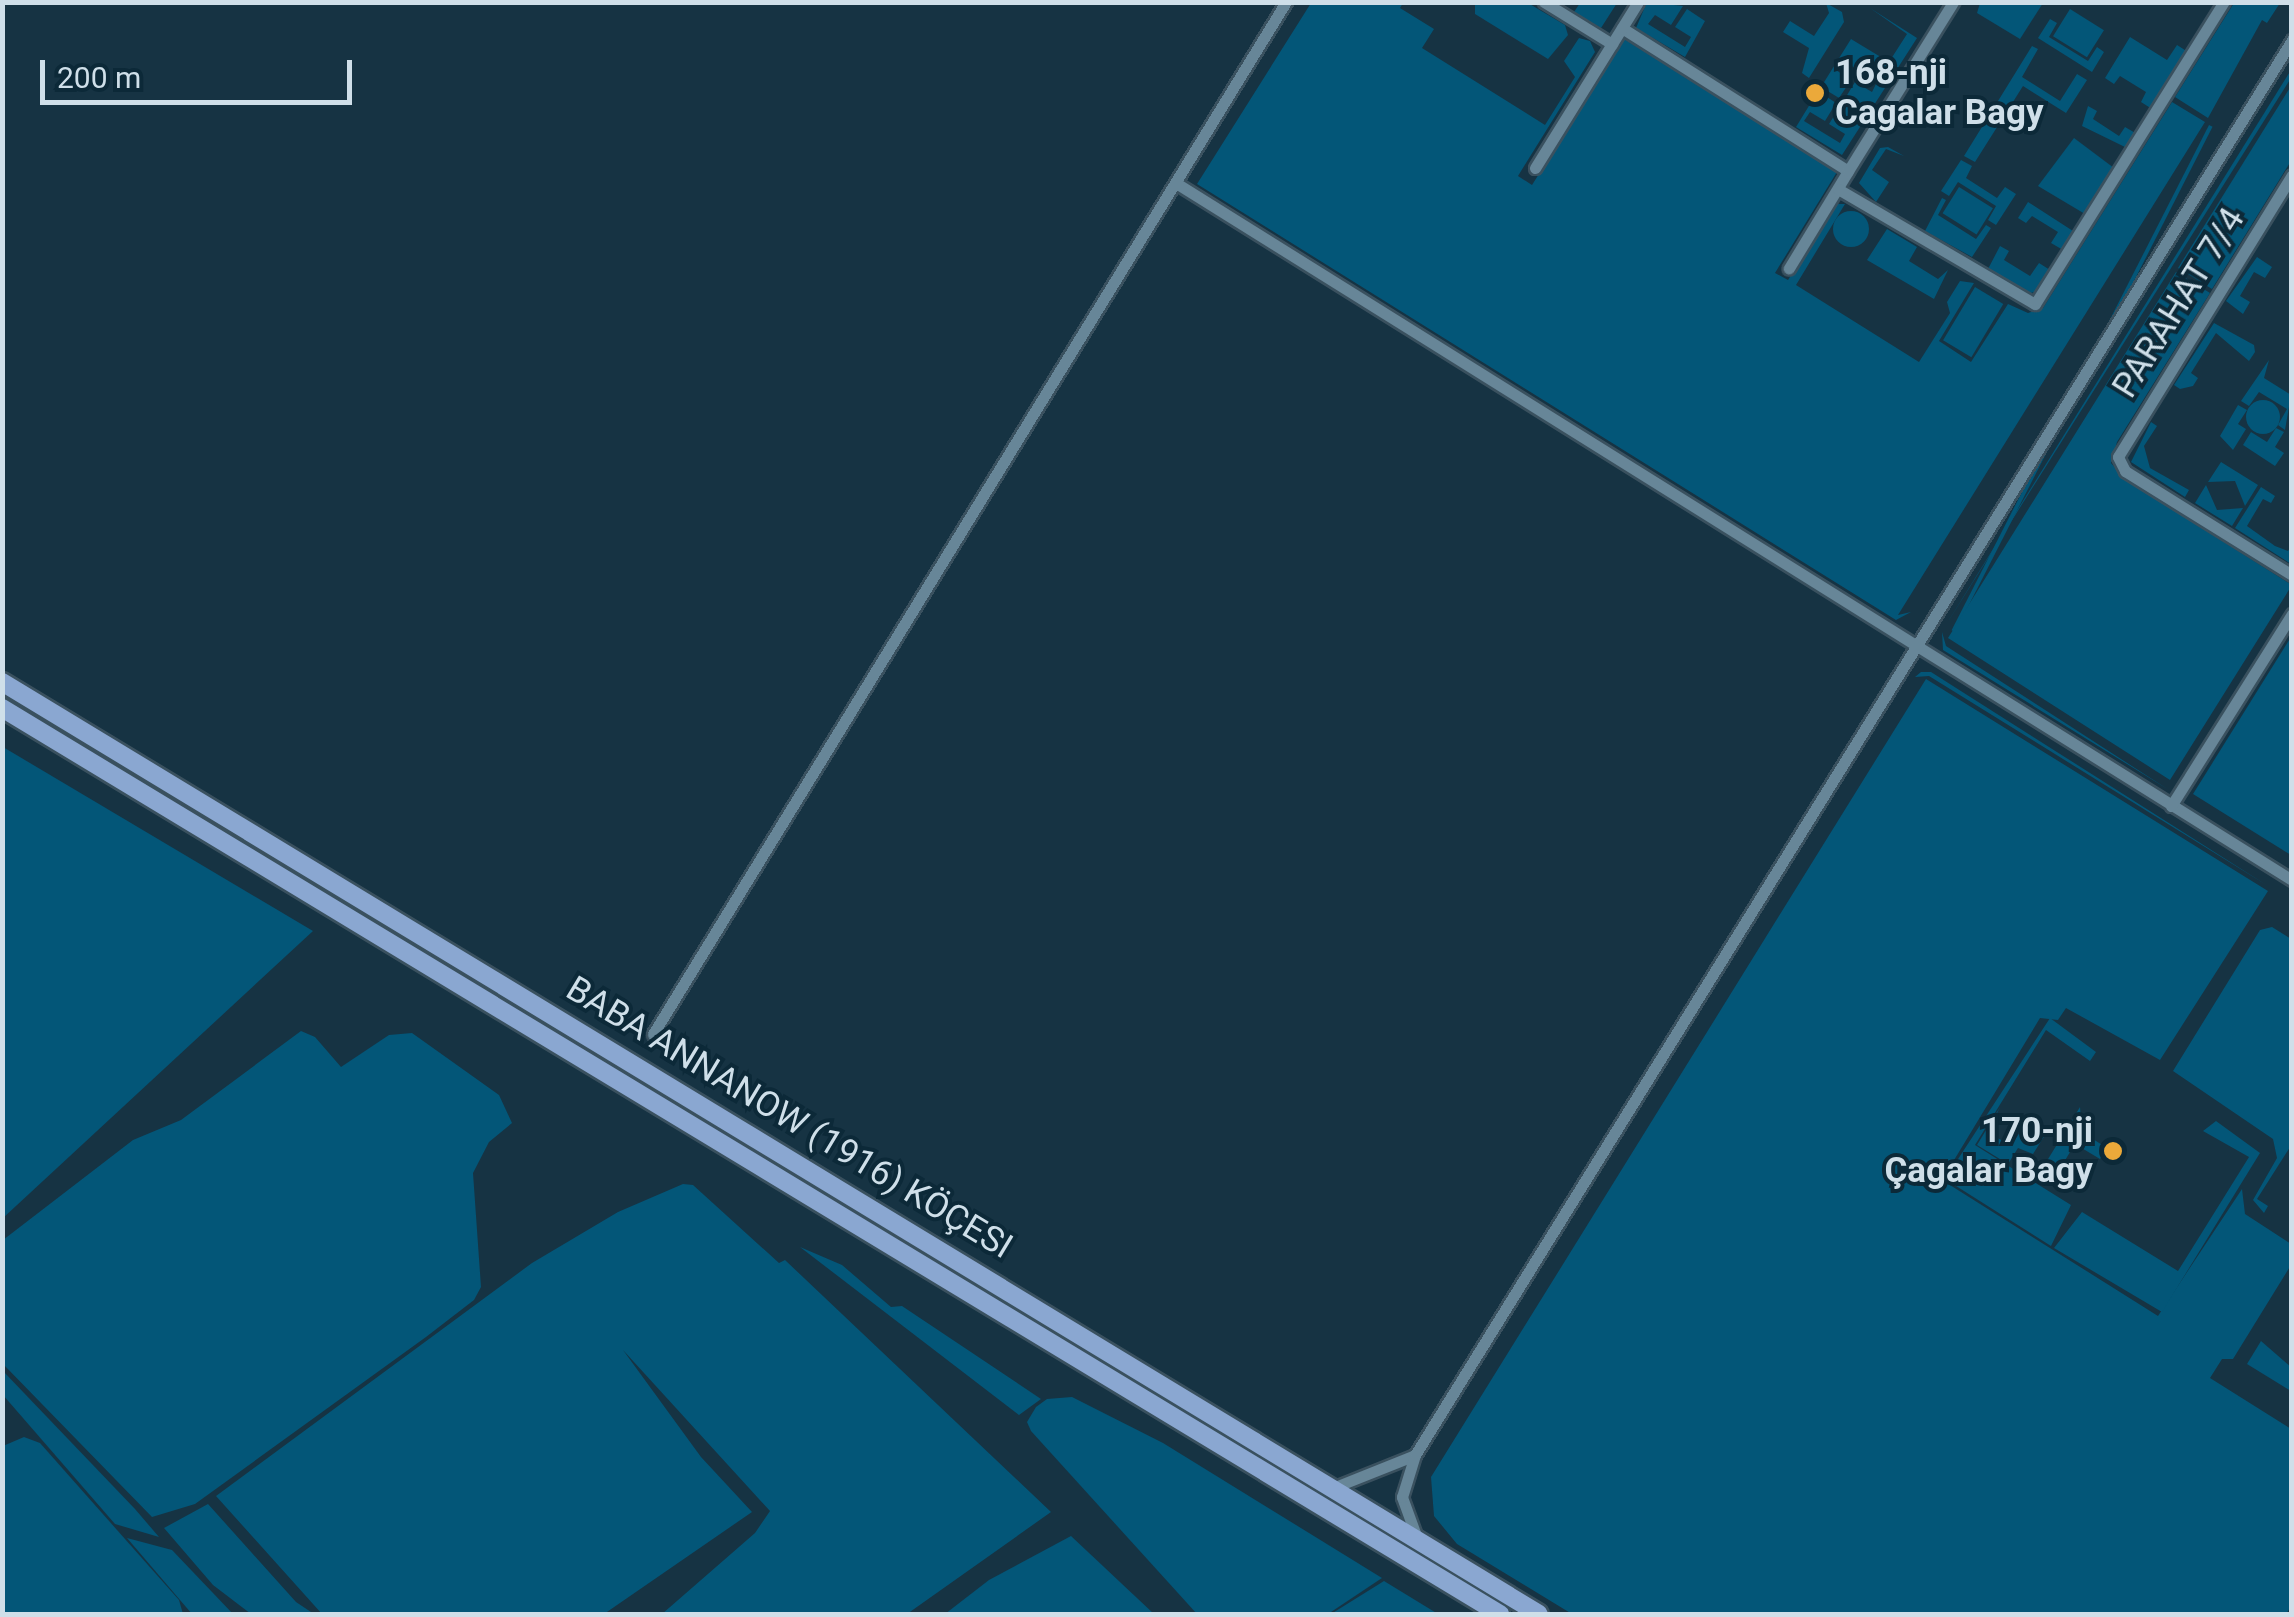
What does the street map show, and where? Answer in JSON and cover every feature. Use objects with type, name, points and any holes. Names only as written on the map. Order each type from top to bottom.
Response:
[{"type":"main road","name":"BABA ANNANOW (1916) KÖÇESI","points":[[2,682],[1335,1486],[1539,1614]]},
{"type":"main road","name":"BABA ANNANOW (1916) KÖÇESI","points":[[2,708],[1500,1614]]},
{"type":"street","points":[[653,1034],[1286,2]]},
{"type":"street","points":[[1544,2],[1612,44]]},
{"type":"street","points":[[1535,168],[1638,2]]},
{"type":"street","points":[[1789,268],[1953,2]]},
{"type":"street","points":[[1838,189],[2035,304],[2224,2]]},
{"type":"street","points":[[1622,28],[1848,172]]},
{"type":"street","points":[[1418,1541],[1402,1497],[1415,1454],[1910,648],[2292,40]]},
{"type":"street","name":"PARAHAT 7/4","points":[[2292,175],[2118,462],[2292,575]]},
{"type":"street","points":[[1176,183],[1910,648],[2292,880]]},
{"type":"street","points":[[2172,806],[2292,614]]},
{"type":"street","points":[[1335,1486],[1415,1454]]},
{"type":"shaded area","points":[[1475,2],[1528,3],[1565,25],[1568,35],[1548,59],[1475,14]]},
{"type":"shaded area","points":[[1580,2],[1617,3],[1601,28],[1574,12]]},
{"type":"shaded area","points":[[1647,2],[1683,6],[1671,25],[1655,15],[1648,24],[1685,47],[1691,37],[1675,27],[1687,9],[1705,21],[1685,57],[1636,28]]},
{"type":"shaded area","points":[[1311,3],[1403,3],[1400,8],[1434,29],[1422,48],[1545,125],[1575,77],[1564,61],[1579,38],[1590,41],[1595,52],[1518,176],[1532,185],[1624,39],[1837,172],[1775,273],[1788,280],[1836,204],[1845,204],[1796,285],[1919,362],[1950,313],[1947,302],[1960,281],[1974,283],[1939,341],[1971,362],[2008,304],[2028,313],[2043,308],[2172,102],[2205,122],[1898,615],[1911,612],[1896,620],[1197,184]]},
{"type":"shaded area","points":[[1826,3],[1842,12],[1844,22],[1809,78],[1802,73],[1809,48],[1783,32],[1790,21],[1814,36],[1829,13]]},
{"type":"shaded area","points":[[1980,3],[2043,3],[2020,39],[1977,13]]},
{"type":"shaded area","points":[[2234,3],[2280,3],[2267,23],[2262,20],[2208,118],[2175,97]]},
{"type":"shaded area","points":[[1870,8],[1917,38],[1842,155],[1796,127],[1818,91],[1836,103],[1825,121],[1810,112],[1804,121],[1840,143],[1845,134],[1829,124],[1855,82],[1872,92],[1877,82],[1842,60],[1836,70],[1851,80],[1839,98],[1821,87],[1851,39],[1889,62],[1907,34]]},
{"type":"shaded area","points":[[2070,9],[2104,30],[2087,57],[2053,36]]},
{"type":"shaded area","points":[[2050,19],[2057,23],[2049,37],[2088,61],[2097,47],[2104,52],[2092,72],[2038,38]]},
{"type":"shaded area","points":[[2130,37],[2167,60],[2177,45],[2188,52],[2152,109],[2141,102],[2146,92],[2120,76],[2114,84],[2105,78]]},
{"type":"shaded area","points":[[2032,46],[2038,49],[2022,77],[2060,101],[2077,74],[2087,80],[2066,113],[2023,86],[1975,162],[1964,156]]},
{"type":"shaded area","points":[[2291,70],[2291,78],[1944,628]]},
{"type":"shaded area","points":[[2291,86],[2291,161],[2212,289],[2178,268]]},
{"type":"shaded area","points":[[2088,106],[2097,111],[2093,119],[2119,136],[2125,127],[2137,134],[2127,148],[2082,126]]},
{"type":"shaded area","points":[[2209,125],[2213,127],[1955,632],[1952,630]]},
{"type":"shaded area","points":[[2074,138],[2114,168],[2085,214],[2038,186]]},
{"type":"shaded area","points":[[1888,147],[1904,156],[1886,149],[1872,170],[1889,182],[1876,202],[1859,183],[1880,148]]},
{"type":"shaded area","points":[[1961,160],[1972,166],[1966,178],[1997,198],[2005,187],[2016,194],[1996,225],[1988,220],[1996,206],[1958,182],[1949,196],[1941,191]]},
{"type":"shaded area","points":[[1959,187],[1993,208],[1976,234],[1943,213]]},
{"type":"shaded area","points":[[1942,198],[1946,200],[1938,215],[1976,239],[1986,225],[1991,228],[1972,257],[1925,231]]},
{"type":"shaded area","points":[[2028,202],[2073,231],[2063,250],[2051,243],[2058,232],[2032,216],[2026,223],[2018,218]]},
{"type":"shaded area","points":[[1851,211],[1864,216],[1869,229],[1864,242],[1851,247],[1838,242],[1833,229],[1838,216]]},
{"type":"shaded area","points":[[1887,229],[1917,247],[1909,261],[1938,279],[1948,270],[1934,299],[1867,260]]},
{"type":"shaded area","points":[[2000,246],[2009,251],[2004,260],[2030,276],[2039,263],[2050,270],[2037,291],[2028,294],[1988,269]]},
{"type":"shaded area","points":[[2257,257],[2272,267],[2265,278],[2254,272],[2240,296],[2250,302],[2243,314],[2226,301]]},
{"type":"shaded area","points":[[2176,272],[2210,293],[2117,442],[2111,463],[2127,481],[2292,585],[2170,780],[1948,638]]},
{"type":"shaded area","points":[[1975,287],[2003,304],[1971,357],[1943,340]]},
{"type":"shaded area","points":[[2214,323],[2254,345],[2255,352],[2249,361],[2216,333],[2191,373],[2198,378],[2193,386],[2180,389],[2174,385]]},
{"type":"shaded area","points":[[2269,360],[2264,378],[2291,395],[2285,430],[2278,425],[2287,409],[2259,392],[2249,406],[2241,401]]},
{"type":"shaded area","points":[[2263,400],[2275,405],[2280,417],[2275,429],[2263,434],[2251,429],[2246,417],[2251,405]]},
{"type":"shaded area","points":[[2238,405],[2247,410],[2238,424],[2246,429],[2233,450],[2220,436]]},
{"type":"shaded area","points":[[2151,422],[2157,426],[2144,446],[2150,468],[2189,490],[2185,497],[2131,462]]},
{"type":"shaded area","points":[[2276,428],[2284,432],[2275,447],[2284,453],[2275,466],[2243,445],[2251,432],[2267,442]]},
{"type":"shaded area","points":[[2221,462],[2258,485],[2245,506],[2235,481],[2208,482]]},
{"type":"shaded area","points":[[2206,485],[2217,510],[2243,508],[2232,526],[2195,503]]},
{"type":"shaded area","points":[[2261,487],[2275,496],[2271,503],[2263,499],[2247,526],[2275,546],[2288,551],[2291,546],[2291,564],[2235,528]]},
{"type":"shaded area","points":[[1942,632],[1946,646],[2169,790],[1943,650]]},
{"type":"shaded area","points":[[2291,637],[2291,855],[2193,794]]},
{"type":"shaded area","points":[[1931,672],[2268,886],[1929,676],[1915,677]]},
{"type":"shaded area","points":[[1926,679],[2268,891],[2160,1060],[2066,1008],[2058,1020],[2040,1018],[1942,1180],[2158,1316],[2242,1189],[2245,1214],[2291,1244],[2291,1265],[2233,1359],[2222,1359],[2210,1378],[2291,1429],[2292,1605],[2286,1614],[1572,1614],[1457,1544],[1434,1516],[1431,1477]]},
{"type":"shaded area","points":[[3,747],[313,931],[3,1218]]},
{"type":"shaded area","points":[[2272,927],[2291,939],[2292,1144],[2257,1199],[2268,1206],[2264,1213],[2253,1200],[2277,1158],[2273,1139],[2173,1071],[2260,930]]},
{"type":"shaded area","points":[[2050,1018],[2096,1052],[2090,1061],[2046,1030],[1975,1145],[2071,1205],[2051,1246],[1945,1179]]},
{"type":"shaded area","points":[[301,1031],[315,1037],[341,1067],[389,1035],[412,1033],[499,1095],[512,1123],[489,1142],[473,1173],[481,1287],[474,1300],[426,1337],[195,1504],[152,1517],[3,1364],[3,1240],[133,1140],[181,1120]]},
{"type":"shaded area","points":[[2000,1107],[1988,1132],[2011,1146],[2026,1123],[2045,1135],[2033,1154],[2018,1148],[2008,1164],[1977,1145]]},
{"type":"shaded area","points":[[2080,1107],[2082,1132],[2107,1148],[2100,1159],[2075,1144],[2056,1175],[2045,1164]]},
{"type":"shaded area","points":[[2216,1121],[2260,1153],[2162,1312],[2054,1248],[2082,1212],[2178,1271],[2249,1157],[2203,1131]]},
{"type":"shaded area","points":[[683,1184],[693,1185],[779,1263],[785,1260],[1051,1512],[907,1614],[662,1614],[755,1533],[770,1511],[623,1350],[701,1457],[752,1512],[604,1614],[322,1614],[216,1496],[532,1263],[618,1212]]},
{"type":"shaded area","points":[[800,1247],[842,1265],[891,1307],[902,1306],[1041,1399],[1019,1415]]},
{"type":"shaded area","points":[[2261,1341],[2291,1367],[2291,1391],[2247,1364]]},
{"type":"shaded area","points":[[3,1371],[159,1537],[115,1524],[3,1395]]},
{"type":"shaded area","points":[[1072,1397],[1163,1443],[1382,1578],[1328,1614],[1197,1614],[1031,1431],[1027,1422],[1036,1407],[1047,1399]]},
{"type":"shaded area","points":[[24,1437],[40,1443],[179,1600],[183,1614],[3,1614],[3,1446]]},
{"type":"shaded area","points":[[208,1504],[296,1602],[314,1614],[251,1614],[213,1585],[164,1528]]},
{"type":"shaded area","points":[[1071,1536],[1154,1614],[945,1614],[989,1580]]},
{"type":"shaded area","points":[[127,1538],[172,1550],[233,1614],[192,1614]]},
{"type":"shaded area","points":[[1384,1581],[1438,1614],[1331,1614]]},
{"type":"place","name":"168-nji Cagalar Bagy","points":[[1815,93]]},
{"type":"place","name":"170-nji Çagalar Bagy","points":[[2113,1151]]}]
